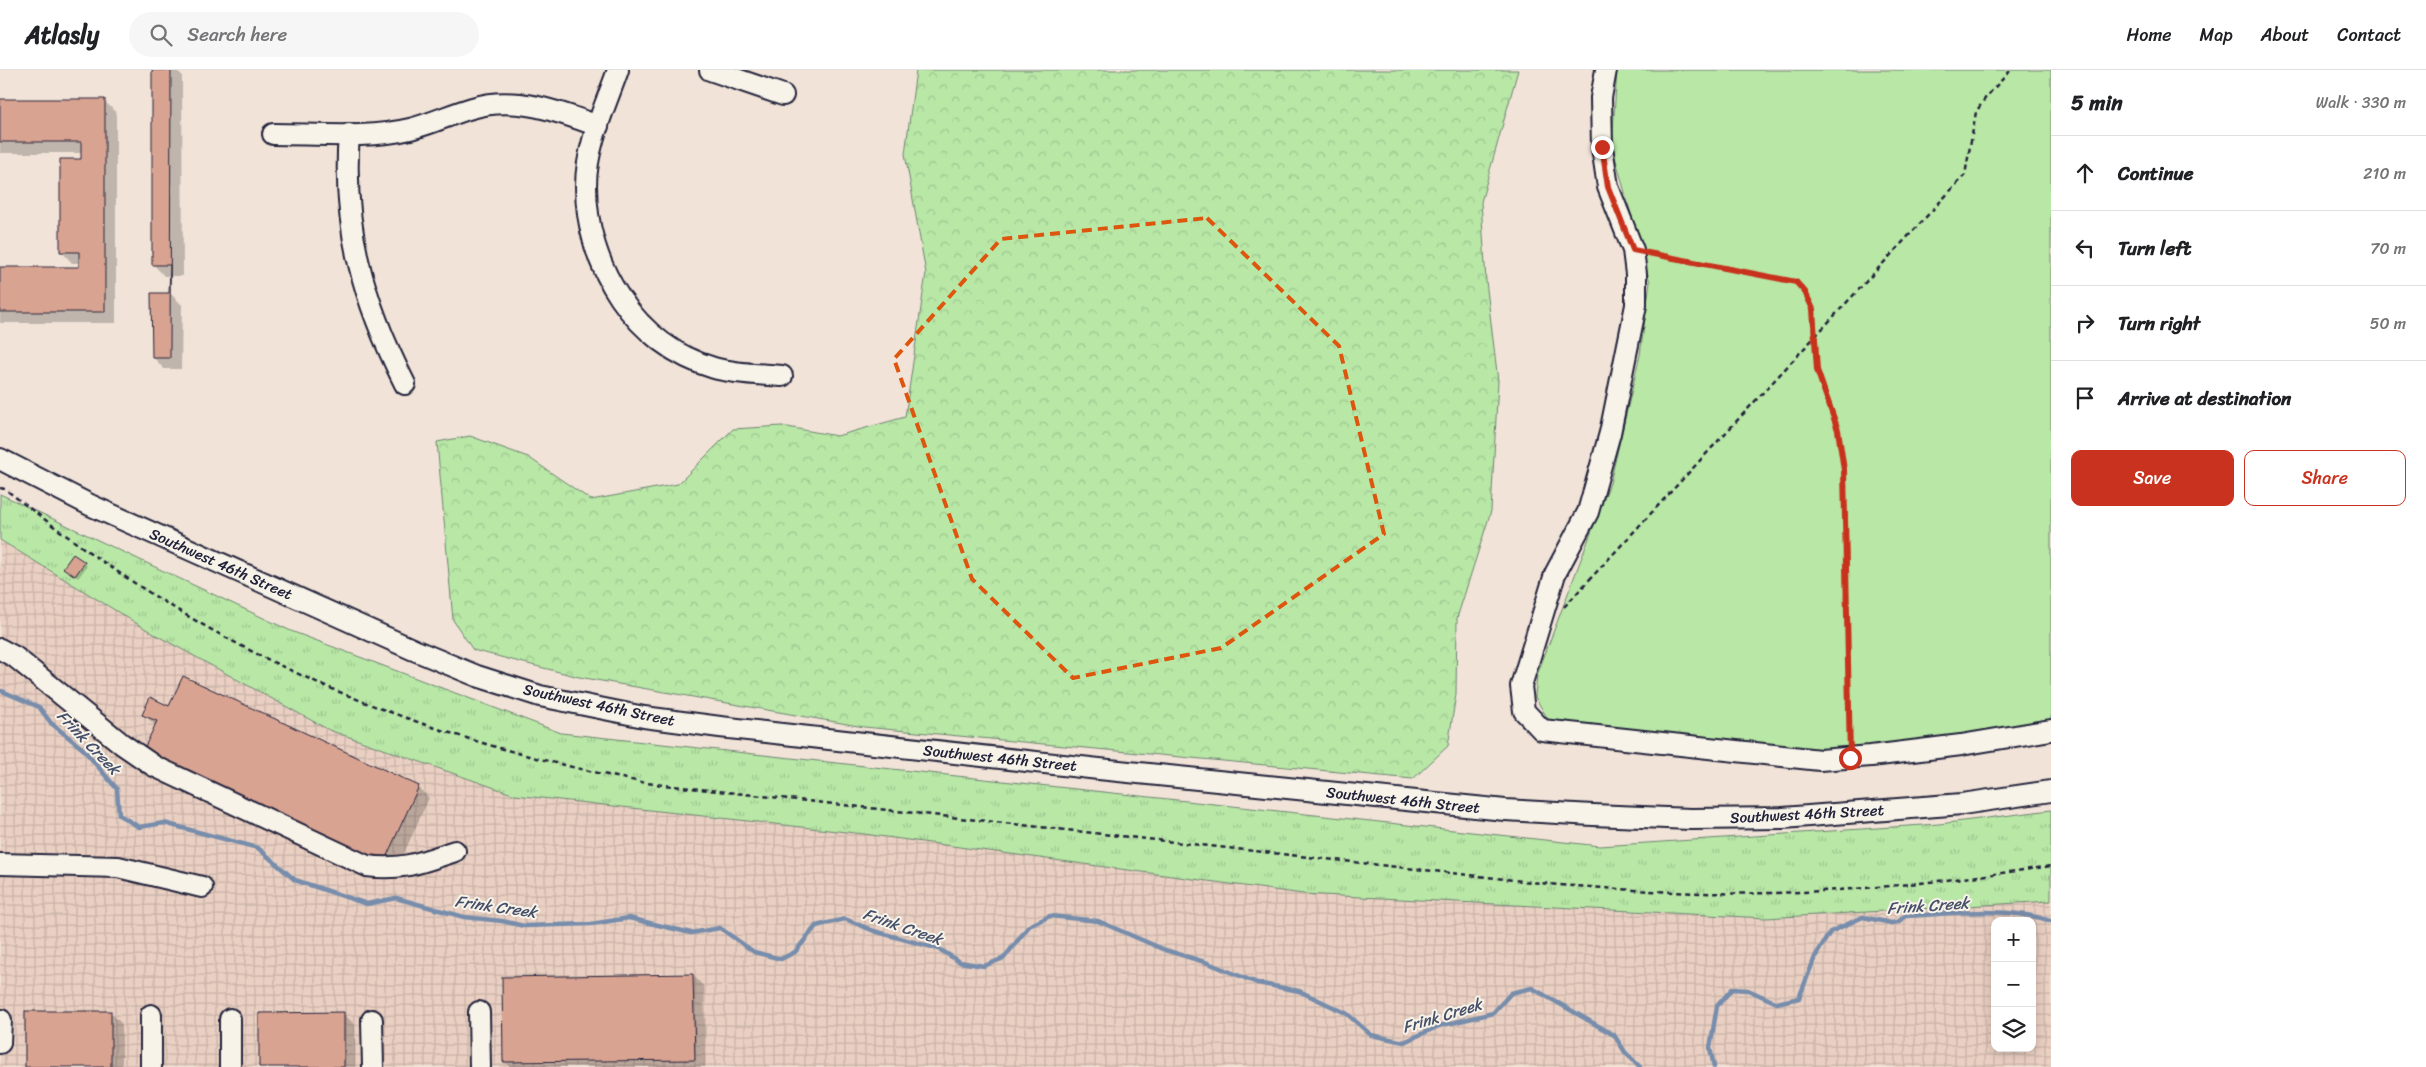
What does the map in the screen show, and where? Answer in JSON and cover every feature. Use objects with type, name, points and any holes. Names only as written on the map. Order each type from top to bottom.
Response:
[{"type":"street","points":[[618,70],[591,148],[586,186],[589,224],[606,274],[624,306],[636,320],[663,344],[712,368],[730,372],[782,376]]},
{"type":"street","points":[[710,70],[783,95]]},
{"type":"street","points":[[1606,70],[1601,98],[1602,147],[1608,187],[1633,250],[1636,274],[1636,305],[1610,433],[1588,512],[1555,574],[1521,686],[1524,710],[1542,730],[1820,760],[1952,746],[2051,730]]},
{"type":"street","points":[[273,134],[380,134],[411,129],[474,107],[509,104],[543,107],[598,126]]},
{"type":"street","points":[[349,134],[350,218],[357,260],[374,318],[404,384]]},
{"type":"street","name":"Southwest 46th Street","points":[[0,459],[90,505],[477,676],[540,696],[644,717],[720,728],[1099,769],[1505,810],[1593,815],[1691,820],[1783,818],[1962,804],[2051,791]]},
{"type":"street","points":[[0,649],[15,657],[122,744],[154,766],[366,866],[389,869],[411,865],[456,851]]},
{"type":"street","points":[[0,864],[118,867],[202,887]]},
{"type":"street","points":[[479,1012],[480,1067]]},
{"type":"street","points":[[151,1015],[151,1067]]},
{"type":"street","points":[[230,1019],[230,1067]]},
{"type":"street","points":[[0,1043],[1,1020]]},
{"type":"street","points":[[372,1020],[373,1067]]},
{"type":"path","points":[[1563,608],[1964,175],[1976,112],[1986,97],[2011,70]]},
{"type":"path","points":[[1633,250],[1796,282],[1805,292],[1813,309],[1813,338],[1817,370],[1838,430],[1844,470],[1850,758]]},
{"type":"path","points":[[0,488],[5,489],[114,570],[172,607],[296,674],[362,702],[486,746],[580,770],[646,783],[1530,882],[1612,889],[1756,893],[1890,886],[2051,866]]},
{"type":"highlighted area","points":[[1207,218],[1339,346],[1384,534],[1221,648],[1073,678],[972,579],[894,359],[1001,239]]},
{"type":"shaded area","points":[[0,540],[154,634],[329,730],[515,795],[864,834],[1303,894],[1766,918],[2051,901],[2051,1067],[0,1067]]},
{"type":"green space","points":[[916,70],[1518,70],[1481,202],[1486,281],[1498,381],[1491,511],[1457,618],[1456,694],[1448,746],[1413,779],[864,727],[579,677],[473,650],[453,620],[437,442],[470,436],[528,457],[591,500],[678,484],[733,429],[782,426],[837,436],[905,417],[926,273],[905,154]]},
{"type":"green space","points":[[1617,70],[2051,70],[2051,720],[1889,747],[1819,751],[1549,721],[1535,697],[1537,675],[1610,483],[1640,355],[1650,282],[1612,146]]},
{"type":"green space","points":[[0,494],[291,631],[561,733],[1600,846],[1939,824],[2051,810],[2051,901],[1766,918],[1303,894],[864,834],[515,795],[329,730],[154,634],[0,540]]},
{"type":"building","points":[[152,70],[171,70],[170,358],[152,358],[151,293],[169,293],[170,265],[152,265]]},
{"type":"building","points":[[0,99],[105,99],[105,312],[0,312],[0,267],[79,267],[79,252],[60,252],[60,159],[81,159],[81,142],[0,142]]},
{"type":"building","points":[[73,554],[85,562],[75,576],[63,568]]},
{"type":"building","points":[[183,676],[419,786],[384,862],[143,751],[157,721],[142,715],[150,697],[169,706]]},
{"type":"building","points":[[693,974],[695,1060],[503,1062],[502,977]]},
{"type":"building","points":[[25,1011],[111,1011],[111,1067],[25,1067]]},
{"type":"building","points":[[344,1012],[344,1067],[259,1067],[259,1013]]},
{"type":"waterway","name":"Frink Creek","points":[[2,691],[39,707],[51,723],[83,749],[117,789],[119,815],[139,827],[164,823],[258,848],[295,880],[367,904],[396,898],[464,917],[502,921],[524,926],[591,924],[629,918],[691,933],[720,928],[754,952],[781,959],[795,952],[816,926],[845,919],[874,931],[939,949],[960,962],[984,966],[1004,958],[1029,926],[1050,916],[1098,921],[1165,950],[1208,963],[1257,983],[1299,991],[1346,1013],[1371,1035],[1404,1042],[1439,1026],[1493,1013],[1511,993],[1532,988],[1614,1035],[1625,1052],[1640,1067]]},
{"type":"waterway","name":"Frink Creek","points":[[1714,1067],[1710,1048],[1717,1006],[1732,989],[1748,990],[1777,1003],[1799,998],[1815,957],[1830,932],[1863,917],[1891,923],[1898,922],[1905,916],[1998,912],[2034,916],[2051,921]]},
{"type":"route","points":[[1602,147],[1608,187],[1633,250],[1796,282],[1805,292],[1813,309],[1813,338],[1817,370],[1838,430],[1844,470],[1850,758]]}]
